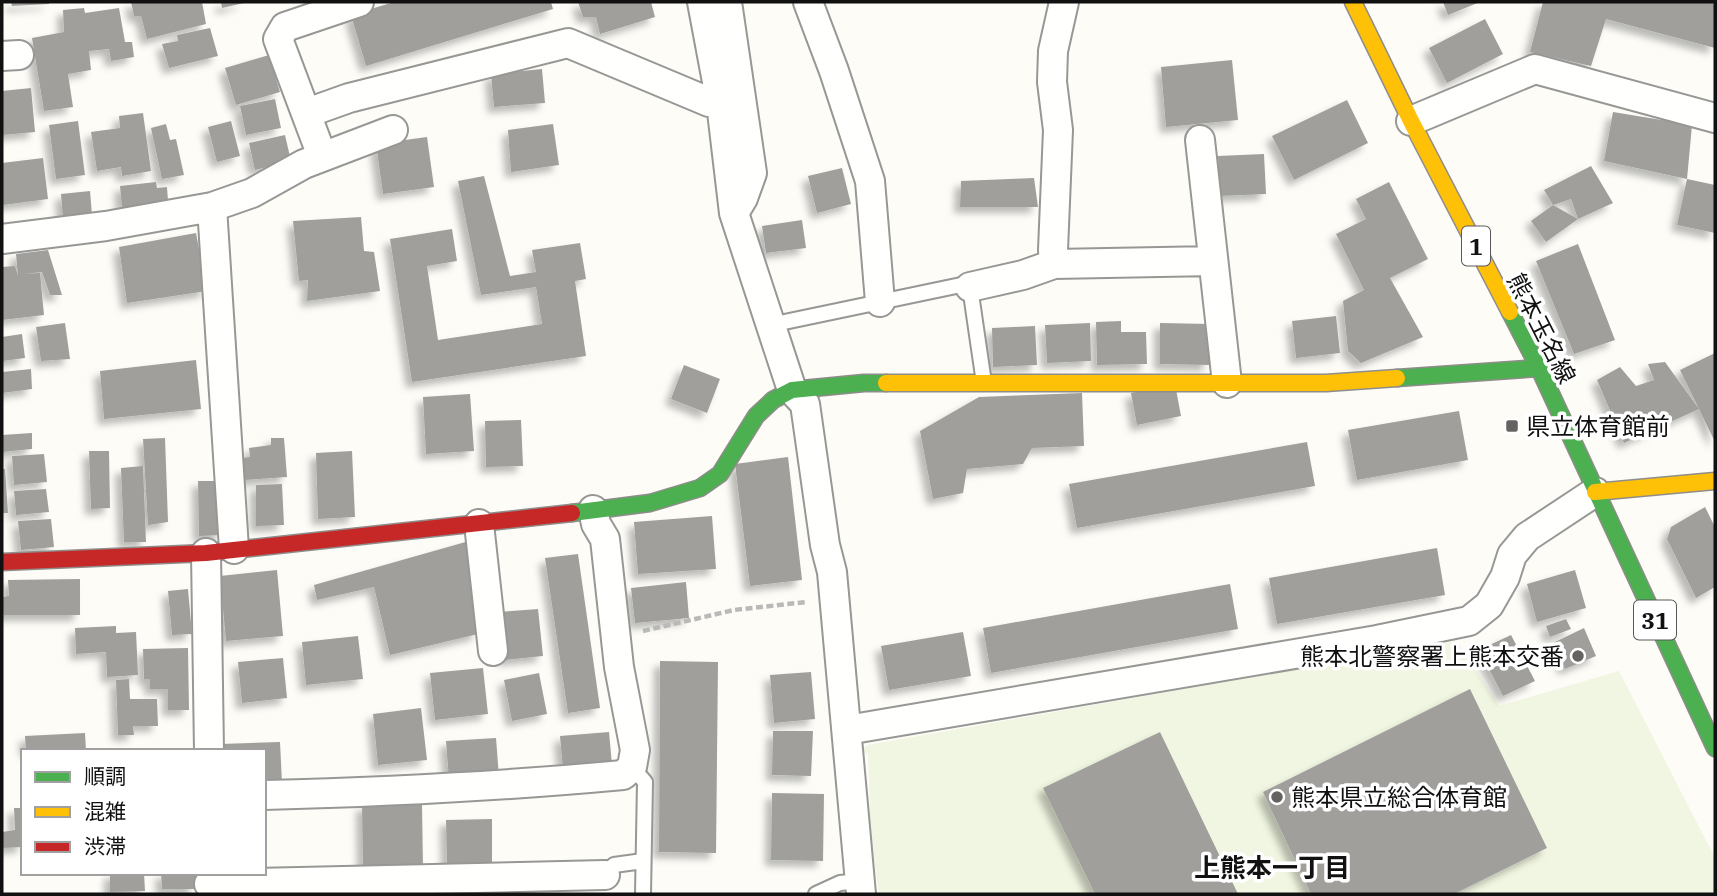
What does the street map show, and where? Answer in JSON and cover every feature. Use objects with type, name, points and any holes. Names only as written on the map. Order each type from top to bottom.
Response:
[{"type":"street","points":[[322,156],[278,39],[285,27],[359,2]]},
{"type":"street","points":[[702,2],[721,103],[734,213],[792,390],[804,404],[835,597],[860,887]]},
{"type":"street","points":[[727,2],[752,173],[734,213]]},
{"type":"street","points":[[808,2],[870,181],[880,302]]},
{"type":"street","points":[[1054,264],[1058,130],[1052,82],[1053,51],[1064,2]]},
{"type":"street","name":"熊本玉名線","points":[[1353,2],[1411,121],[1539,368],[1595,492]]},
{"type":"street","points":[[307,113],[349,98],[568,43],[709,102],[721,103]]},
{"type":"street","points":[[1411,121],[1535,69],[1715,118]]},
{"type":"street","points":[[2,239],[106,226],[212,207],[253,193],[304,163],[393,130]]},
{"type":"street","points":[[1200,140],[1227,383]]},
{"type":"street","points":[[212,207],[234,550]]},
{"type":"street","points":[[970,287],[1023,275],[1054,264],[1213,261]]},
{"type":"street","points":[[2,562],[206,554],[650,503],[700,488],[720,474],[756,416],[773,400],[792,390],[864,383],[1326,383],[1539,368]]},
{"type":"street","points":[[847,730],[1364,642],[1469,621],[1489,605],[1505,577],[1512,555],[1527,537],[1595,492],[1715,481]]},
{"type":"street","name":"31","points":[[1595,492],[1715,748]]},
{"type":"street","points":[[266,795],[370,793],[561,782],[623,775],[632,766],[635,750],[619,667],[605,539],[596,524],[593,510]]},
{"type":"street","points":[[479,524],[493,651]]},
{"type":"street","points":[[206,554],[209,749]]},
{"type":"street","points":[[209,884],[605,875]]},
{"type":"lane","points":[[770,325],[961,285],[970,287],[984,384]]},
{"type":"lane","points":[[632,766],[645,782],[643,894]]},
{"type":"lane","points":[[605,875],[614,865],[643,861]]},
{"type":"lane","points":[[816,894],[840,883],[860,887]]},
{"type":"path","points":[[616,637],[734,610],[835,597]]},
{"type":"green space","name":"熊本県立総合体育館","points":[[1457,641],[1499,706],[1619,671],[1715,858],[1715,894],[879,894],[871,839],[868,753],[857,755],[867,745]]},
{"type":"building","points":[[11,2],[49,2],[49,4],[12,6]]},
{"type":"building","points":[[131,2],[202,2],[206,24],[147,39],[141,16],[134,16]]},
{"type":"building","points":[[221,2],[244,2],[244,3],[222,8]]},
{"type":"building","points":[[394,2],[551,2],[553,9],[366,66],[351,15]]},
{"type":"building","points":[[578,2],[651,2],[655,17],[600,34],[596,17],[583,17]]},
{"type":"building","points":[[1443,2],[1480,2],[1448,15]]},
{"type":"building","points":[[1543,2],[1715,2],[1715,48],[1606,19],[1591,66],[1530,52]]},
{"type":"building","points":[[84,8],[85,13],[119,8],[125,42],[132,42],[134,57],[111,61],[109,49],[89,51],[91,70],[68,74],[73,107],[44,111],[32,38],[64,32],[63,10]]},
{"type":"building","points":[[1485,19],[1503,54],[1447,83],[1429,48]]},
{"type":"building","points":[[210,28],[218,56],[169,68],[162,44],[178,41],[177,35]]},
{"type":"building","points":[[269,55],[280,92],[236,105],[225,68]]},
{"type":"building","points":[[1232,60],[1238,120],[1166,127],[1161,67]]},
{"type":"building","points":[[542,69],[545,103],[494,107],[491,74]]},
{"type":"building","points":[[31,88],[35,132],[2,135],[2,91]]},
{"type":"building","points":[[275,99],[281,128],[246,135],[240,106]]},
{"type":"building","points":[[1347,100],[1368,143],[1294,180],[1272,136]]},
{"type":"building","points":[[1613,112],[1692,125],[1687,179],[1604,161]]},
{"type":"building","points":[[143,113],[151,171],[122,176],[121,167],[97,171],[91,132],[120,128],[119,116]]},
{"type":"building","points":[[78,121],[85,175],[56,179],[49,125]]},
{"type":"building","points":[[231,121],[240,156],[217,162],[208,127]]},
{"type":"building","points":[[166,124],[170,140],[176,139],[184,175],[162,179],[151,128]]},
{"type":"building","points":[[553,124],[559,165],[511,172],[508,130]]},
{"type":"building","points":[[285,135],[291,161],[255,170],[249,143]]},
{"type":"building","points":[[427,137],[434,187],[383,194],[376,144]]},
{"type":"building","points":[[1264,154],[1266,194],[1219,196],[1218,156]]},
{"type":"building","points":[[43,158],[48,199],[3,205],[2,163]]},
{"type":"building","points":[[1591,166],[1613,203],[1578,219],[1571,199],[1553,205],[1544,190]]},
{"type":"building","points":[[842,168],[851,204],[817,213],[808,176]]},
{"type":"building","points":[[484,176],[510,276],[536,272],[532,250],[580,243],[586,279],[575,281],[586,356],[412,382],[390,239],[452,229],[457,261],[427,266],[438,340],[542,324],[536,287],[481,295],[458,181]]},
{"type":"building","points":[[1034,178],[1038,207],[960,207],[961,181]]},
{"type":"building","points":[[1687,179],[1715,185],[1715,233],[1677,225]]},
{"type":"building","points":[[156,182],[157,188],[167,187],[168,201],[122,208],[120,186]]},
{"type":"building","points":[[1389,182],[1428,259],[1390,278],[1423,337],[1361,363],[1348,351],[1343,301],[1364,290],[1336,234],[1366,219],[1356,199]]},
{"type":"building","points":[[90,191],[92,215],[63,219],[61,194]]},
{"type":"building","points":[[1553,205],[1578,219],[1546,242],[1531,221]]},
{"type":"building","points":[[361,217],[364,251],[374,252],[380,291],[307,301],[308,280],[299,281],[293,221]]},
{"type":"building","points":[[802,220],[806,248],[766,253],[762,226]]},
{"type":"building","points":[[196,233],[207,291],[127,303],[119,247]]},
{"type":"building","points":[[1578,244],[1615,340],[1574,354],[1536,261]]},
{"type":"building","points":[[48,250],[62,295],[50,295],[42,272],[24,274],[40,273],[44,315],[2,320],[2,267],[15,266],[18,276],[16,254]]},
{"type":"building","points":[[1336,316],[1340,353],[1296,358],[1292,321]]},
{"type":"building","points":[[1121,321],[1121,332],[1146,332],[1147,364],[1097,365],[1096,322]]},
{"type":"building","points":[[65,323],[70,359],[41,361],[36,327]]},
{"type":"building","points":[[1090,323],[1091,361],[1047,363],[1045,325]]},
{"type":"building","points":[[1160,323],[1209,324],[1209,365],[1160,364]]},
{"type":"building","points":[[1035,326],[1037,365],[993,367],[992,328]]},
{"type":"building","points":[[22,334],[25,358],[2,361],[2,337]]},
{"type":"building","points":[[1715,353],[1715,442],[1680,370]]},
{"type":"building","points":[[196,360],[201,409],[104,419],[100,371]]},
{"type":"building","points":[[1665,362],[1699,409],[1624,443],[1597,380],[1620,367],[1636,386],[1654,380],[1648,364]]},
{"type":"building","points":[[684,365],[720,379],[707,413],[671,399]]},
{"type":"building","points":[[31,369],[32,389],[2,393],[2,372]]},
{"type":"building","points":[[1175,384],[1181,416],[1137,425],[1131,393]]},
{"type":"building","points":[[1082,393],[1084,446],[1032,448],[1023,464],[967,469],[963,493],[933,499],[920,431],[979,397]]},
{"type":"building","points":[[470,394],[474,451],[426,454],[423,397]]},
{"type":"building","points":[[1459,411],[1468,460],[1357,480],[1348,430]]},
{"type":"building","points":[[521,420],[523,466],[486,467],[485,421]]},
{"type":"building","points":[[32,433],[32,449],[2,452],[2,435]]},
{"type":"building","points":[[165,438],[168,522],[148,525],[143,439]]},
{"type":"building","points":[[271,438],[284,438],[287,477],[244,480],[242,458],[250,457],[249,448],[271,445]]},
{"type":"building","points":[[1307,442],[1315,486],[1077,528],[1069,484]]},
{"type":"building","points":[[89,451],[109,451],[110,508],[91,509]]},
{"type":"building","points":[[352,451],[355,517],[318,519],[316,453]]},
{"type":"building","points":[[44,454],[47,482],[14,485],[12,456]]},
{"type":"building","points":[[788,457],[802,580],[750,586],[735,464]]},
{"type":"building","points":[[143,466],[146,542],[124,542],[121,468]]},
{"type":"building","points":[[2,469],[5,469],[8,513],[2,513]]},
{"type":"building","points":[[198,481],[220,481],[222,535],[199,536]]},
{"type":"building","points":[[282,484],[284,525],[256,526],[256,485]]},
{"type":"building","points":[[46,489],[49,512],[16,515],[14,491]]},
{"type":"building","points":[[1705,507],[1715,527],[1715,587],[1696,598],[1667,539],[1671,527]]},
{"type":"building","points":[[712,516],[716,569],[638,574],[634,522]]},
{"type":"building","points":[[51,519],[54,547],[21,550],[18,521]]},
{"type":"building","points":[[469,541],[478,634],[390,655],[374,587],[317,600],[314,585]]},
{"type":"building","points":[[1437,548],[1445,595],[1277,624],[1269,578]]},
{"type":"building","points":[[578,554],[600,708],[568,713],[545,558]]},
{"type":"building","points":[[277,570],[283,636],[226,641],[220,576]]},
{"type":"building","points":[[1575,570],[1586,608],[1537,622],[1527,584]]},
{"type":"building","points":[[80,579],[80,615],[2,615],[2,597],[9,596],[8,580]]},
{"type":"building","points":[[686,582],[689,618],[635,623],[631,588]]},
{"type":"building","points":[[1230,584],[1238,629],[991,673],[983,628]]},
{"type":"building","points":[[188,589],[192,634],[172,635],[168,591]]},
{"type":"building","points":[[538,609],[543,656],[504,660],[499,612]]},
{"type":"building","points":[[1566,619],[1571,629],[1550,637],[1546,626]]},
{"type":"building","points":[[116,626],[116,633],[136,632],[138,675],[107,677],[106,652],[76,654],[75,628]]},
{"type":"building","points":[[1584,628],[1596,656],[1565,669],[1553,643]]},
{"type":"building","points":[[963,632],[971,676],[889,690],[881,646]]},
{"type":"building","points":[[1511,635],[1535,681],[1503,696],[1479,650]]},
{"type":"building","points":[[358,636],[363,679],[306,685],[302,642]]},
{"type":"building","points":[[188,648],[189,710],[168,710],[168,689],[150,689],[150,679],[144,679],[143,649]]},
{"type":"building","points":[[283,658],[287,698],[242,703],[238,662]]},
{"type":"building","points":[[660,661],[718,662],[716,853],[659,852]]},
{"type":"building","points":[[483,668],[488,714],[435,720],[430,673]]},
{"type":"building","points":[[811,672],[815,719],[774,723],[770,675]]},
{"type":"building","points":[[539,673],[547,714],[512,721],[504,680]]},
{"type":"building","points":[[129,679],[130,699],[157,699],[158,726],[133,726],[134,735],[118,735],[116,680]]},
{"type":"building","points":[[1470,689],[1547,848],[1454,894],[1311,894],[1263,792]]},
{"type":"building","points":[[421,708],[427,760],[378,765],[373,714]]},
{"type":"building","points":[[773,731],[813,731],[811,776],[772,775]]},
{"type":"building","points":[[609,732],[612,765],[563,769],[560,736]]},
{"type":"building","points":[[1160,732],[1238,894],[1095,894],[1043,788]]},
{"type":"building","points":[[85,733],[86,749],[26,749],[25,736]]},
{"type":"building","points":[[496,738],[499,777],[449,780],[446,741]]},
{"type":"building","points":[[280,742],[282,783],[266,783],[266,749],[220,749],[220,744]]},
{"type":"building","points":[[772,793],[824,794],[823,861],[771,860]]},
{"type":"building","points":[[362,805],[422,805],[423,868],[363,868]]},
{"type":"building","points":[[14,808],[21,808],[21,847],[2,848],[2,832],[15,830]]},
{"type":"building","points":[[492,819],[492,864],[447,864],[446,820]]},
{"type":"building","points":[[110,875],[144,875],[145,891],[110,892]]},
{"type":"building","points":[[161,875],[195,875],[195,889],[162,889]]},
{"type":"traffic: fast","points":[[1510,312],[1539,368],[1715,748]]},
{"type":"traffic: fast","points":[[1397,378],[1539,368]]},
{"type":"traffic: fast","points":[[572,513],[650,503],[700,488],[720,474],[756,416],[773,400],[792,390],[886,383]]},
{"type":"traffic: slow","points":[[1353,2],[1510,312]]},
{"type":"traffic: slow","points":[[886,383],[1326,383],[1397,378]]},
{"type":"traffic: slow","points":[[1595,492],[1715,481]]},
{"type":"traffic: jam","points":[[2,562],[206,553],[572,513]]},
{"type":"place","name":"県立体育館前","points":[[1512,426]]},
{"type":"place","name":"熊本北警察署上熊本交番","points":[[1578,656]]},
{"type":"place","name":"熊本県立総合体育館","points":[[1277,797]]},
{"type":"district","name":"上熊本一丁目","points":[[1272,867]]}]
